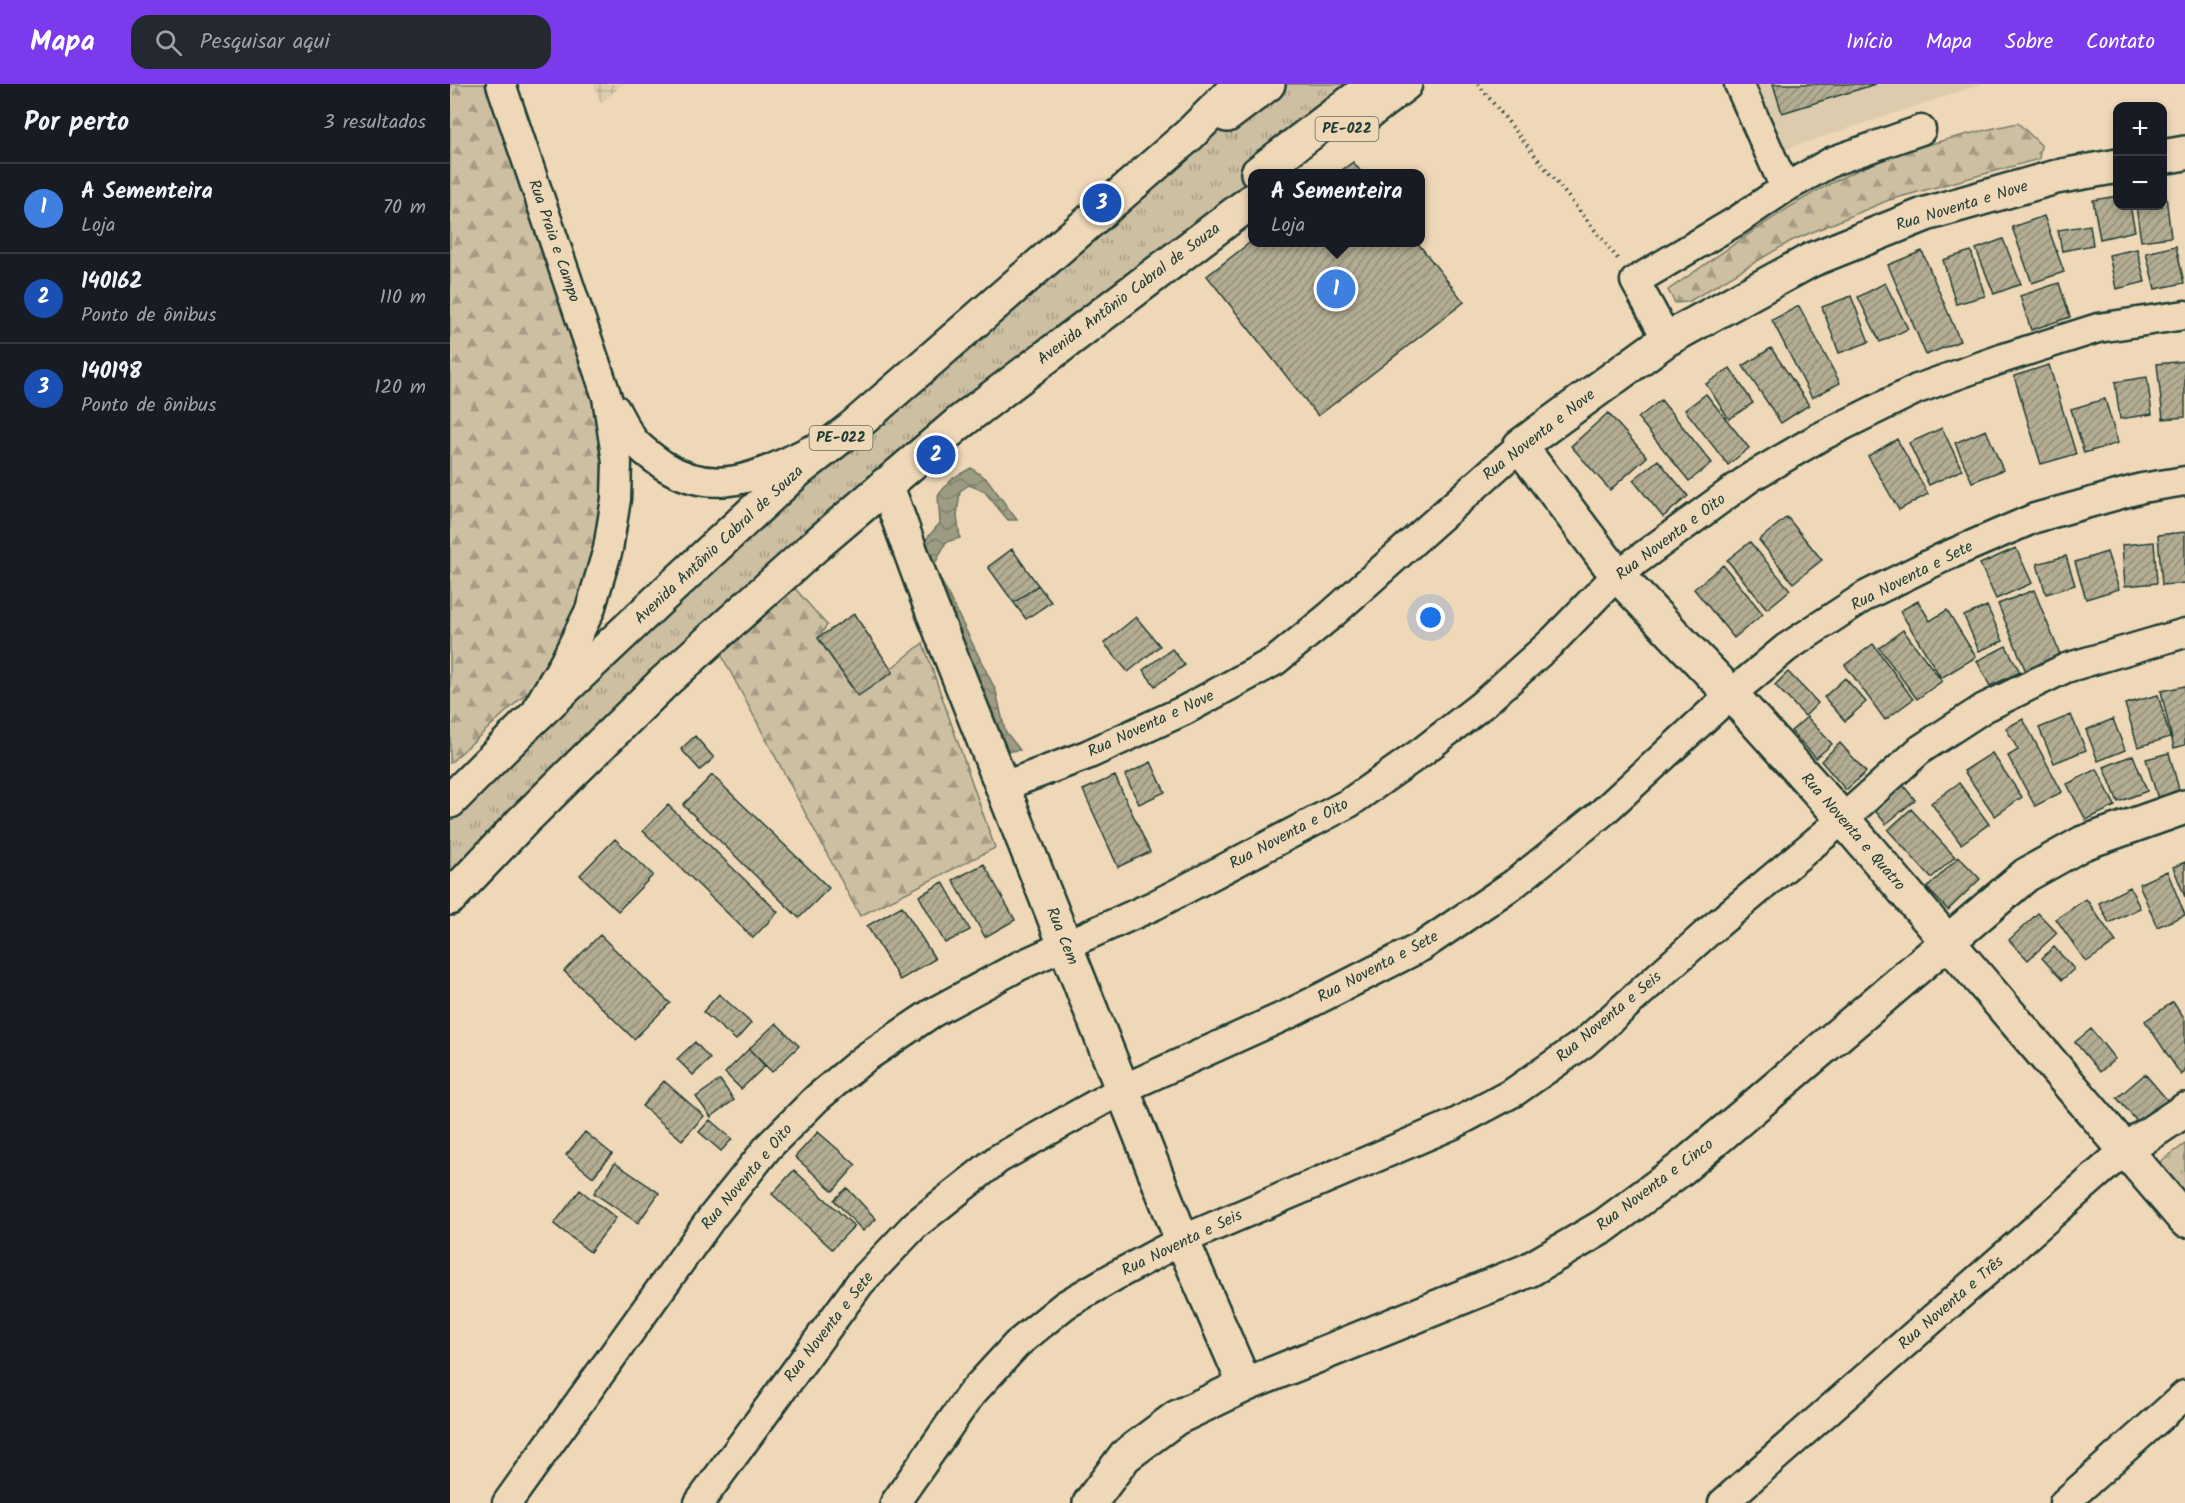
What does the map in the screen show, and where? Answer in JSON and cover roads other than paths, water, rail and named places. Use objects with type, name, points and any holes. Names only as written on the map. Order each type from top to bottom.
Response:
[{"type":"main road","name":"Avenida Antônio Cabral de Souza","points":[[450,801],[527,724],[797,471],[852,428],[1189,135],[1240,84]]},
{"type":"main road","points":[[1189,135],[1232,112],[1268,84]]},
{"type":"main road","points":[[1264,169],[1375,84]]},
{"type":"main road","name":"PE-022","points":[[1294,169],[1405,84]]},
{"type":"main road","points":[[2167,156],[2185,153]]},
{"type":"main road","name":"Rua Noventa e Nove","points":[[1520,446],[1667,339],[1811,260],[1926,214],[2056,177],[2113,167]]},
{"type":"main road","points":[[1157,274],[1199,224],[1248,181]]},
{"type":"main road","name":"Avenida Antônio Cabral de Souza","points":[[450,898],[522,822],[663,683],[886,484],[959,423],[1248,204]]},
{"type":"main road","name":"Rua Noventa e Quatro","points":[[1520,446],[1617,575],[1731,694],[1843,819],[2185,1220]]},
{"type":"main road","name":"Rua Cem","points":[[886,484],[928,599],[1182,1240],[1245,1385]]},
{"type":"main road","name":"Rua Noventa e Cinco","points":[[1090,1503],[1125,1456],[1176,1418],[1245,1385],[1529,1270],[1604,1226],[1682,1168],[2026,875],[2084,843],[2185,807]]},
{"type":"main road","name":"Rua Noventa e Três","points":[[2125,1150],[2185,1110]]},
{"type":"street","name":"Rua Praia e Campo","points":[[501,84],[607,398],[617,462],[615,499],[608,549],[590,610],[564,663],[527,724]]},
{"type":"street","points":[[1739,84],[1785,188]]},
{"type":"street","points":[[1667,339],[1635,281],[1833,161],[1921,130]]},
{"type":"street","name":"Rua Noventa e Oito","points":[[507,1503],[713,1216],[769,1146],[817,1098],[865,1058],[932,1013],[1019,966],[1155,905],[1349,803],[1423,751],[1483,704],[1554,640],[1617,575],[1751,477],[1818,438],[1917,389],[2098,328],[2185,315]]},
{"type":"street","name":"Rua Praia e Campo","points":[[607,398],[635,442],[654,459],[677,474],[711,483],[744,480],[776,468],[852,428]]},
{"type":"street","name":"Rua Noventa e Nove","points":[[1004,786],[1087,755],[1185,710],[1275,661],[1331,615],[1520,446]]},
{"type":"street","name":"Rua Noventa e Sete","points":[[699,1503],[860,1283],[915,1225],[998,1159],[1123,1089],[1291,1013],[1421,947],[1515,883],[1604,812],[1731,694],[1785,648],[1867,596],[1942,558],[2035,518],[2142,488],[2185,481]]},
{"type":"street","name":"Rua Noventa e Seis","points":[[895,1503],[971,1394],[1017,1344],[1065,1305],[1182,1240],[1454,1124],[1514,1092],[1584,1043],[1708,932],[1843,819],[1921,749],[1984,708],[2066,668],[2185,633]]},
{"type":"street","name":"Rua Noventa e Três","points":[[1723,1503],[2125,1150]]},
{"type":"street","points":[[2064,1503],[2185,1395]]},
{"type":"water","points":[[971,468],[987,479],[1017,520],[1008,520],[984,491],[969,485],[960,491],[957,516],[960,538],[946,542],[934,566],[996,691],[1005,731],[1020,750],[1006,752],[922,544],[940,523],[938,495],[953,478]]},
{"type":"place","name":"140198","points":[[1102,203]]},
{"type":"place","name":"A Sementeira","points":[[1336,289]]},
{"type":"place","name":"140162","points":[[936,455]]}]
